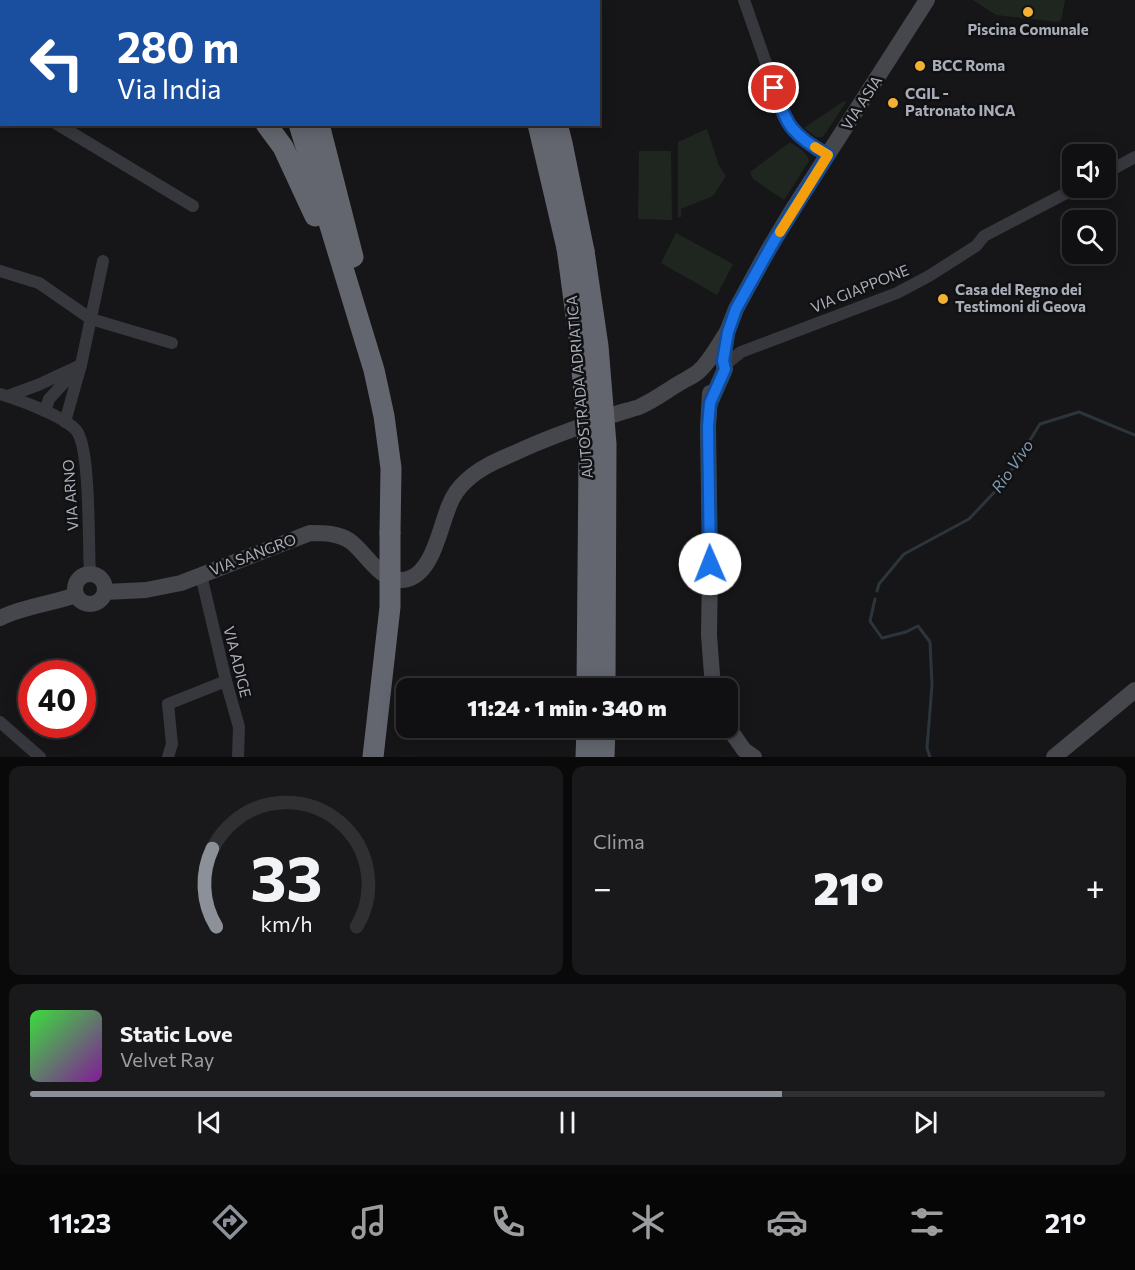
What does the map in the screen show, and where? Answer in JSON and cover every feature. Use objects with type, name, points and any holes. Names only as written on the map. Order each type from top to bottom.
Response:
[{"type":"highway","points":[[267,126],[283,147],[315,215],[363,356],[374,370]]},
{"type":"highway","points":[[300,126],[374,370]]},
{"type":"highway","points":[[320,126],[363,299],[391,468],[390,607],[373,757]]},
{"type":"highway","name":"AUTOSTRADA ADRIATICA","points":[[539,126],[576,250],[598,346],[606,444],[605,678]]},
{"type":"highway","name":"AUTOSTRADA ADRIATICA","points":[[558,126],[562,143],[576,250],[588,456],[587,678]]},
{"type":"highway","points":[[586,738],[586,757]]},
{"type":"highway","points":[[604,757],[605,738]]},
{"type":"street","points":[[744,0],[782,110],[791,128],[809,144],[828,155]]},
{"type":"street","name":"VIA ASIA","points":[[712,678],[709,635],[708,427],[718,361],[736,309],[766,254],[927,0]]},
{"type":"street","points":[[60,126],[194,206]]},
{"type":"street","points":[[1116,167],[1135,157]]},
{"type":"street","name":"VIA GIAPPONE","points":[[718,361],[897,293],[976,246],[984,236],[1062,195]]},
{"type":"street","points":[[65,423],[81,365],[103,261]]},
{"type":"street","points":[[0,271],[39,283],[91,318],[172,343]]},
{"type":"street","name":"VIA SANGRO","points":[[0,618],[14,611],[76,595],[84,603],[92,604],[99,601],[105,592],[146,590],[182,583],[310,533],[339,536],[351,542],[378,570],[395,580],[411,578],[419,573],[430,559],[449,504],[457,490],[468,478],[482,469],[550,438],[637,408],[718,361]]},
{"type":"street","points":[[45,411],[49,399],[81,365]]},
{"type":"street","name":"VIA ARNO","points":[[4,395],[38,385],[81,365]]},
{"type":"street","name":"VIA ARNO","points":[[4,395],[55,415],[77,431],[83,448],[88,501],[90,573]]},
{"type":"street","points":[[76,595],[75,586],[78,579],[90,573],[102,579],[105,592]]},
{"type":"street","name":"VIA ADIGE","points":[[201,575],[239,727],[238,757]]},
{"type":"street","points":[[168,757],[172,744],[168,704],[226,681]]},
{"type":"street","points":[[1054,757],[1135,690]]},
{"type":"street","points":[[0,722],[40,757]]},
{"type":"street","points":[[736,738],[744,750],[754,757]]},
{"type":"shaded area","name":"Piscina Comunale","points":[[973,0],[1065,0],[1061,20],[1058,22],[996,15]]},
{"type":"shaded area","points":[[844,101],[846,102],[823,137],[816,137],[804,128]]},
{"type":"shaded area","points":[[707,129],[719,166],[726,176],[713,196],[681,209],[681,217],[678,217],[678,142]]},
{"type":"shaded area","points":[[790,142],[804,152],[809,161],[784,200],[753,179],[750,172]]},
{"type":"shaded area","points":[[639,151],[671,151],[672,220],[638,219]]},
{"type":"shaded area","points":[[676,233],[733,264],[717,295],[661,263]]},
{"type":"waterway","name":"Rio Vivo","points":[[877,591],[879,584],[904,554],[969,519],[1004,482],[1040,424],[1079,412],[1135,435]]},
{"type":"waterway","name":"Rio Vivo","points":[[875,599],[870,621],[882,638],[906,632],[918,626],[930,642],[932,685],[927,748],[930,757]]},
{"type":"slow traffic","points":[[780,232],[828,155],[815,147]]},
{"type":"place","name":"Piscina Comunale","points":[[1028,12]]},
{"type":"place","name":"BCC Roma","points":[[920,66]]},
{"type":"place","name":"CGIL - Patronato INCA","points":[[893,103]]},
{"type":"place","name":"Casa del Regno dei Testimoni di Geova","points":[[943,299]]},
{"type":"route","points":[[710,564],[708,427],[710,403],[725,369],[723,361],[728,332],[736,309],[766,254],[828,155],[809,144],[791,128],[774,88]]}]
